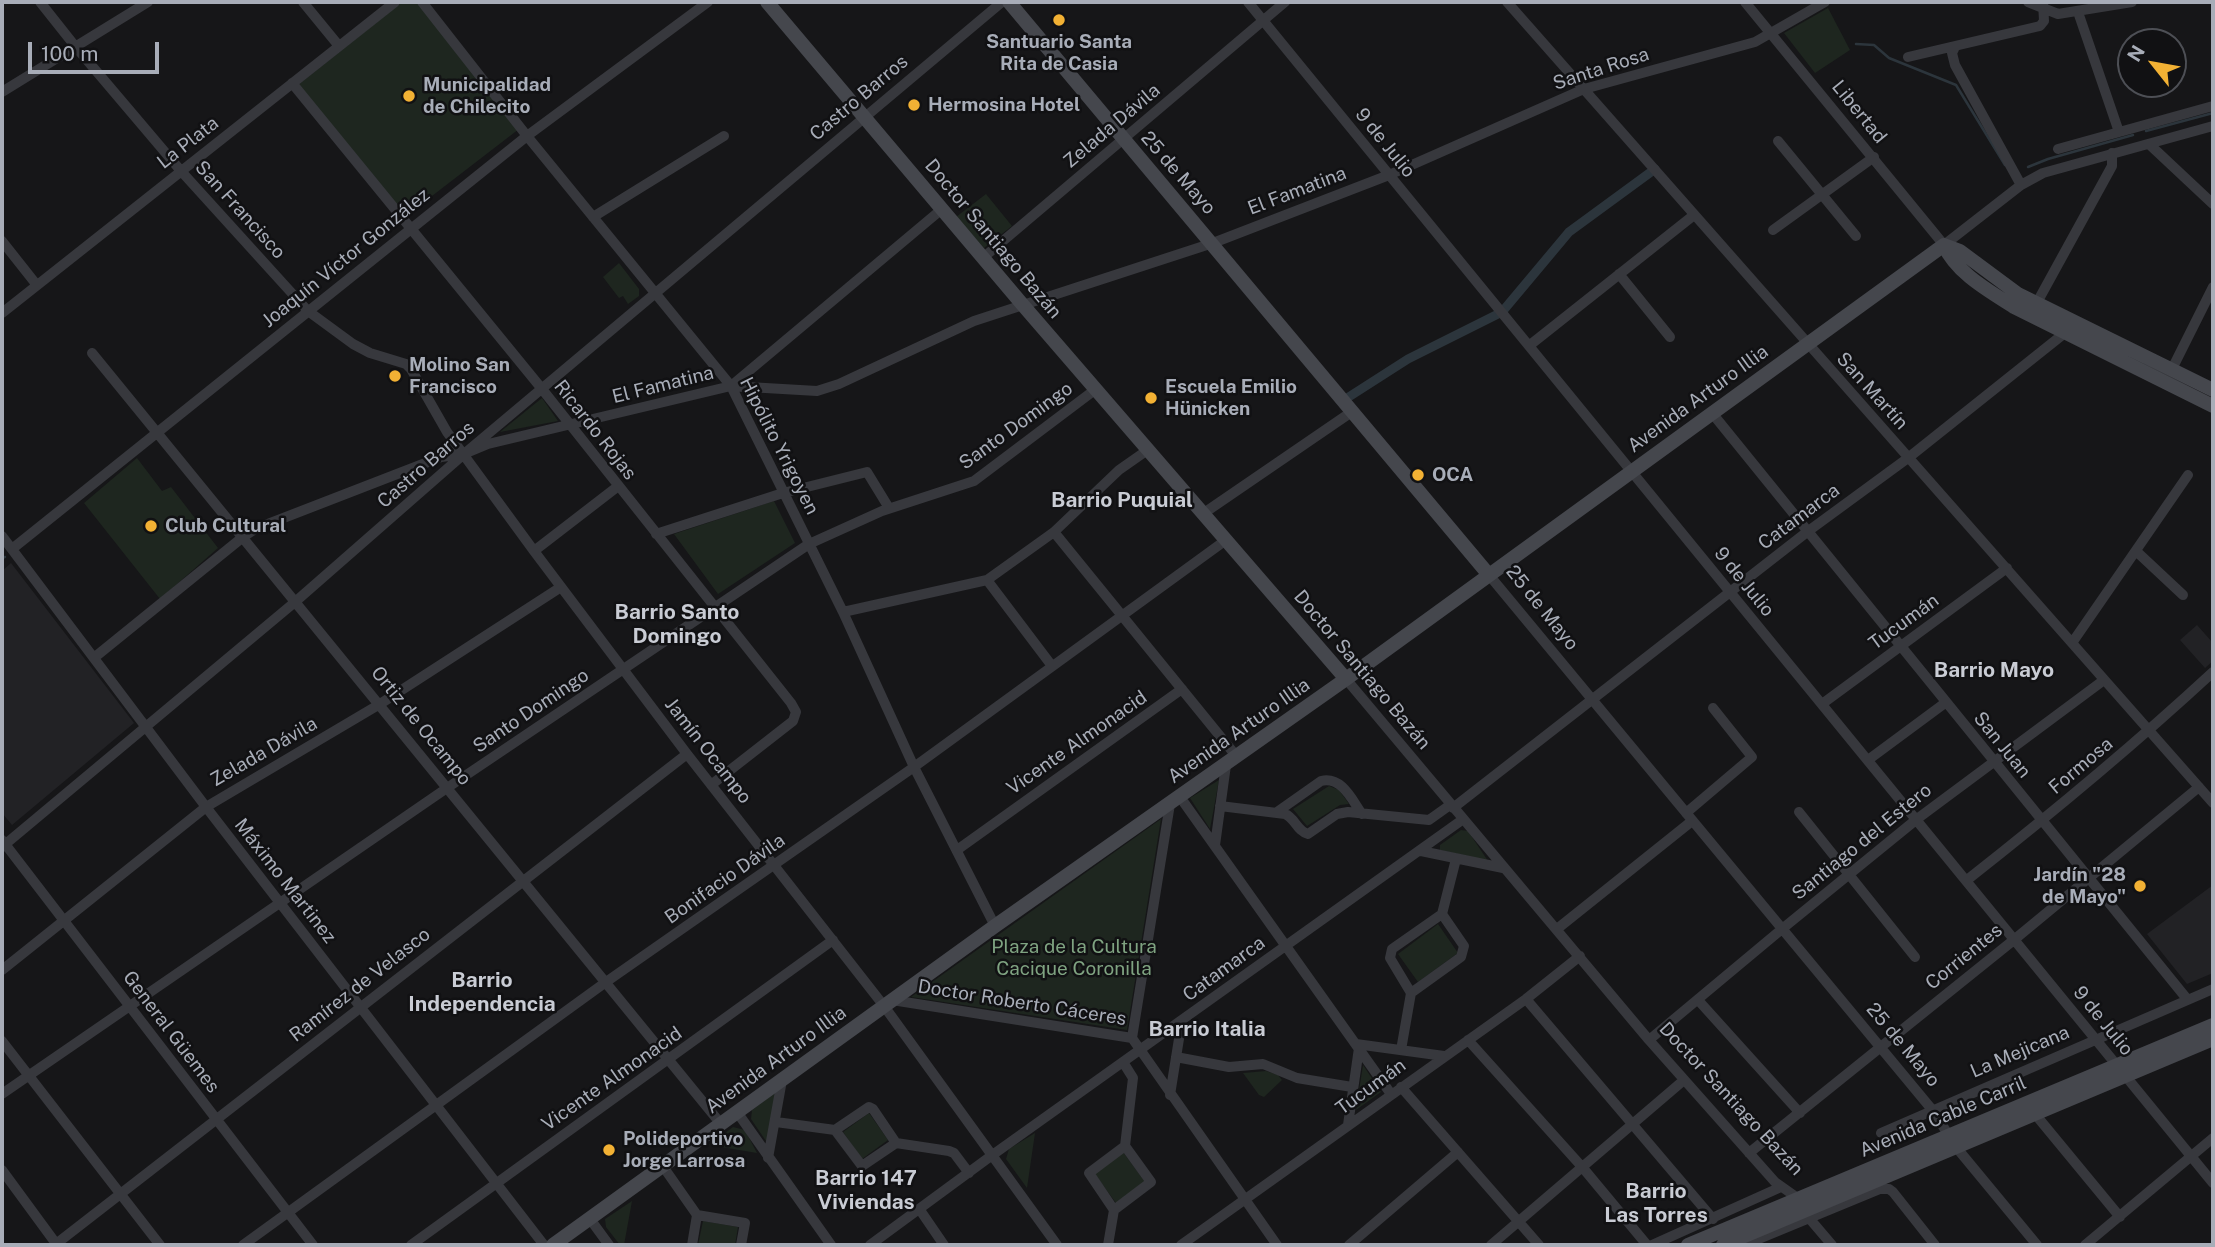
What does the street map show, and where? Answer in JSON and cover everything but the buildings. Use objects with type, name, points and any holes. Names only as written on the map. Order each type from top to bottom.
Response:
[{"type":"main road","name":"Doctor Santiago Bazán","points":[[767,2],[1022,304],[1346,679]]},
{"type":"main road","name":"25 de Mayo","points":[[1009,2],[1489,575]]},
{"type":"main road","points":[[1944,245],[1950,258],[1992,293],[2172,369],[2213,390]]},
{"type":"main road","name":"Avenida Arturo Illia","points":[[553,1245],[995,926],[1232,761],[1944,245]]},
{"type":"main road","points":[[2033,309],[2066,332],[2213,406]]},
{"type":"main road","name":"Avenida Cable Carril","points":[[1952,1142],[2035,1114],[2213,1025]]},
{"type":"main road","name":"Avenida Cable Carril","points":[[1723,1245],[1802,1206],[2120,1071],[2213,1040]]},
{"type":"main road","name":"Avenida Cable Carril","points":[[1688,1245],[1802,1206]]},
{"type":"street","name":"San Francisco","points":[[40,2],[181,171],[308,311]]},
{"type":"street","points":[[2,92],[148,2]]},
{"type":"street","points":[[303,2],[339,46]]},
{"type":"street","name":"La Plata","points":[[2,313],[395,2]]},
{"type":"street","name":"Hipólito Yrigoyen","points":[[422,2],[527,136],[731,386],[843,612],[914,767],[995,926]]},
{"type":"street","name":"Joaquín Víctor González","points":[[12,549],[527,136],[708,2]]},
{"type":"street","name":"Castro Barros","points":[[3,844],[295,602],[464,454],[1002,2]]},
{"type":"street","name":"9 de Julio","points":[[1248,2],[2213,1183]]},
{"type":"street","name":"Zelada Dávila","points":[[984,257],[1285,2]]},
{"type":"street","name":"San Martín","points":[[1507,2],[2213,803]]},
{"type":"street","name":"Libertad","points":[[1745,2],[1944,245]]},
{"type":"street","name":"Santa Rosa","points":[[1389,175],[1584,89],[1749,44],[1825,2]]},
{"type":"street","points":[[2028,2],[2044,6],[2057,14],[2132,2]]},
{"type":"street","points":[[1908,57],[2040,26],[2044,22],[2044,6]]},
{"type":"street","points":[[2078,12],[2119,132]]},
{"type":"street","points":[[1955,47],[1952,53],[1955,65],[2021,185]]},
{"type":"street","name":"Ricardo Rojas","points":[[292,83],[542,389],[617,487],[791,703],[796,712],[793,721],[711,785]]},
{"type":"street","points":[[2057,149],[2213,106]]},
{"type":"street","points":[[1944,245],[2021,185],[2043,173],[2213,126]]},
{"type":"street","points":[[2136,128],[2145,144],[2213,204]]},
{"type":"street","points":[[593,217],[724,136]]},
{"type":"street","points":[[1778,141],[1856,236]]},
{"type":"street","points":[[2033,309],[2112,166],[2112,153]]},
{"type":"street","points":[[1773,230],[1874,157]]},
{"type":"street","name":"El Famatina","points":[[95,657],[255,529],[441,457],[464,454],[488,444],[731,386],[808,390],[828,387],[872,370],[974,321],[1213,243],[1389,175]]},
{"type":"street","points":[[731,386],[942,209]]},
{"type":"street","points":[[1530,345],[1694,215]]},
{"type":"street","points":[[2,242],[36,285]]},
{"type":"street","points":[[1619,274],[1670,337]]},
{"type":"street","points":[[2172,369],[2213,287]]},
{"type":"street","name":"Jamín Ocampo","points":[[308,311],[352,344],[370,353],[406,363],[447,432],[534,551],[711,785],[833,940],[888,1003],[991,1156],[1057,1245]]},
{"type":"street","name":"Catamarca","points":[[1277,812],[1288,815],[1300,831],[1308,834],[1338,814],[1348,812],[1429,820],[1452,807],[1807,531],[1908,458],[2066,332]]},
{"type":"street","name":"Ortiz de Ocampo","points":[[92,353],[720,1124]]},
{"type":"street","name":"Santo Domingo","points":[[2,1094],[447,788],[809,544],[889,508],[974,481],[1096,390]]},
{"type":"street","points":[[1205,513],[1353,411]]},
{"type":"street","name":"San Juan","points":[[1712,413],[2187,999]]},
{"type":"street","points":[[843,612],[987,580],[1054,532],[1119,470],[1149,450]]},
{"type":"street","points":[[656,534],[783,493],[867,472],[889,508]]},
{"type":"street","points":[[2072,643],[2188,475]]},
{"type":"street","points":[[534,551],[617,487]]},
{"type":"street","points":[[1054,532],[1182,690],[1232,761],[1220,806],[1215,845]]},
{"type":"street","name":"Máximo Martinez","points":[[2,536],[147,725],[206,807],[544,1245]]},
{"type":"street","name":"Bonifacio Dávila","points":[[243,1245],[606,982],[914,767],[1226,540]]},
{"type":"street","points":[[2136,551],[2183,594]]},
{"type":"street","name":"Tucumán","points":[[1822,704],[2007,568]]},
{"type":"street","name":"25 de Mayo","points":[[1489,575],[1880,1046],[1932,1110],[1952,1142],[2036,1245]]},
{"type":"street","points":[[987,580],[1052,666]]},
{"type":"street","name":"Zelada Dávila","points":[[2,970],[206,807],[380,704],[561,587]]},
{"type":"street","name":"Formosa","points":[[1966,880],[2041,822],[2149,731],[2213,672]]},
{"type":"street","name":"Doctor Santiago Bazán","points":[[1346,679],[1649,1040],[1749,1153],[1802,1206],[1832,1245]]},
{"type":"street","name":"Santiago del Estero","points":[[1649,1040],[1917,819],[2104,680]]},
{"type":"street","name":"Vicente Almonacid","points":[[957,850],[1182,690]]},
{"type":"street","points":[[1868,760],[1945,703]]},
{"type":"street","points":[[1557,929],[1689,817],[1752,757],[1713,708]]},
{"type":"street","name":"Ramírez de Velasco","points":[[57,1245],[215,1119],[687,754]]},
{"type":"street","points":[[1220,806],[1277,812],[1321,781],[1327,780],[1342,786],[1362,814]]},
{"type":"street","name":"Corrientes","points":[[1749,1153],[2199,787]]},
{"type":"street","points":[[1175,800],[1215,845],[1391,1094]]},
{"type":"street","points":[[1132,1038],[1175,800]]},
{"type":"street","points":[[1799,812],[1916,957]]},
{"type":"street","name":"Catamarca","points":[[870,1245],[1462,820]]},
{"type":"street","name":"General Güemes","points":[[3,844],[313,1245]]},
{"type":"street","points":[[1421,851],[1503,868]]},
{"type":"street","points":[[1401,1050],[1411,993],[1390,958],[1392,949],[1441,914],[1457,859]]},
{"type":"street","points":[[1411,993],[1461,957],[1464,950],[1464,946],[1441,914]]},
{"type":"street","name":"Vicente Almonacid","points":[[411,1245],[668,1062],[833,940]]},
{"type":"street","name":"Tucumán","points":[[1181,1245],[1526,999],[1580,956]]},
{"type":"street","name":"La Mejicana","points":[[1881,1133],[2213,989]]},
{"type":"street","points":[[1526,999],[1713,1219]]},
{"type":"street","points":[[1698,1000],[1800,1113]]},
{"type":"street","name":"Doctor Roberto Cáceres","points":[[888,1003],[1132,1038],[1277,1245]]},
{"type":"street","points":[[1170,1094],[1182,1020]]},
{"type":"street","points":[[1468,1040],[1650,1245],[1782,1187]]},
{"type":"street","points":[[2,1041],[160,1245]]},
{"type":"street","points":[[1357,1046],[1444,1056]]},
{"type":"street","points":[[1348,1125],[1357,1046]]},
{"type":"street","points":[[1176,1057],[1229,1067],[1263,1064],[1297,1078],[1352,1087]]},
{"type":"street","points":[[1108,1245],[1114,1210],[1150,1182],[1125,1146],[1133,1078],[1123,1062]]},
{"type":"street","points":[[768,1158],[782,1080]]},
{"type":"street","points":[[1491,1245],[1684,1080]]},
{"type":"street","points":[[1401,1087],[1539,1245]]},
{"type":"street","points":[[776,1122],[835,1130],[869,1107],[896,1143]]},
{"type":"street","points":[[737,1112],[831,1245]]},
{"type":"street","points":[[2035,1114],[2120,1217]]},
{"type":"street","points":[[835,1130],[862,1166],[896,1143],[949,1151],[969,1173]]},
{"type":"street","points":[[2085,1245],[2213,1138]]},
{"type":"street","points":[[1114,1210],[1089,1173],[1125,1146]]},
{"type":"street","points":[[1349,1245],[1458,1152]]},
{"type":"street","points":[[662,1165],[697,1215],[692,1245]]},
{"type":"street","points":[[2,1170],[57,1245]]},
{"type":"street","points":[[1744,1245],[1802,1206],[1889,1189],[1936,1245]]},
{"type":"street","points":[[920,1210],[944,1245]]},
{"type":"street","points":[[697,1215],[745,1223],[741,1245]]},
{"type":"street","points":[[590,1219],[609,1245]]},
{"type":"shaded area","points":[[11,563],[134,723],[12,825],[2,813],[2,571]]},
{"type":"shaded area","points":[[2197,625],[2213,643],[2213,661],[2205,668],[2180,640]]},
{"type":"shaded area","points":[[2213,885],[2213,973],[2187,984],[2147,934]]},
{"type":"green space","points":[[402,2],[417,2],[519,129],[406,216],[298,85]]},
{"type":"green space","points":[[1828,8],[1850,50],[1815,73],[1784,33]]},
{"type":"green space","points":[[986,194],[1012,226],[984,248],[956,217]]},
{"type":"green space","points":[[619,263],[639,289],[639,296],[628,304],[623,296],[619,298],[603,277]]},
{"type":"green space","points":[[542,398],[558,421],[500,432]]},
{"type":"green space","name":"Club Cultural","points":[[137,458],[162,491],[171,487],[218,548],[160,599],[84,503]]},
{"type":"green space","points":[[774,501],[795,543],[718,594],[674,534]]},
{"type":"green space","points":[[1219,780],[1210,829],[1190,798]]},
{"type":"green space","points":[[1329,786],[1339,790],[1349,804],[1340,805],[1307,826],[1293,809]]},
{"type":"green space","name":"Plaza de la Cultura Cacique Coronilla","points":[[1161,819],[1127,1030],[911,997]]},
{"type":"green space","points":[[1461,830],[1468,831],[1488,861],[1440,850],[1440,845]]},
{"type":"green space","points":[[1438,924],[1458,953],[1418,982],[1398,954]]},
{"type":"green space","points":[[1363,1065],[1381,1092],[1356,1110]]},
{"type":"green space","points":[[1266,1071],[1278,1075],[1282,1080],[1264,1097],[1259,1095],[1243,1073]]},
{"type":"green space","points":[[775,1093],[768,1144],[751,1119],[752,1110]]},
{"type":"green space","points":[[869,1113],[888,1140],[862,1159],[843,1132]]},
{"type":"green space","points":[[733,1127],[745,1130],[757,1153],[709,1145]]},
{"type":"green space","points":[[1035,1133],[1027,1188],[1006,1159],[1009,1149]]},
{"type":"green space","points":[[1123,1152],[1145,1182],[1116,1203],[1094,1173]]},
{"type":"green space","points":[[632,1201],[624,1245],[620,1245],[606,1227],[605,1219]]},
{"type":"green space","points":[[703,1221],[738,1227],[735,1245],[698,1245]]},
{"type":"waterway","points":[[1856,44],[1874,45],[1889,58],[1956,85],[2005,165]]},
{"type":"waterway","points":[[2146,131],[2213,113]]},
{"type":"waterway","points":[[2028,167],[2133,135]]},
{"type":"waterway","points":[[1344,400],[1408,359],[1502,312],[1569,232],[1655,169]]},
{"type":"place","name":"Santuario Santa Rita de Casia","points":[[1059,20]]},
{"type":"place","name":"Municipalidad de Chilecito","points":[[409,96]]},
{"type":"place","name":"Hermosina Hotel","points":[[914,105]]},
{"type":"place","name":"Molino San Francisco","points":[[395,376]]},
{"type":"place","name":"Escuela Emilio Hünicken","points":[[1151,398]]},
{"type":"place","name":"OCA","points":[[1418,475]]},
{"type":"place","name":"Club Cultural","points":[[151,526]]},
{"type":"place","name":"Jardín \"28 de Mayo\"","points":[[2140,886]]},
{"type":"place","name":"Polideportivo Jorge Larrosa","points":[[609,1150]]},
{"type":"district","name":"Barrio Puquial","points":[[1122,501]]},
{"type":"district","name":"Barrio Santo Domingo","points":[[677,625]]},
{"type":"district","name":"Barrio Mayo","points":[[1994,671]]},
{"type":"district","name":"Barrio Independencia","points":[[482,993]]},
{"type":"district","name":"Barrio Italia","points":[[1207,1030]]},
{"type":"district","name":"Barrio 147 Viviendas","points":[[866,1191]]},
{"type":"district","name":"Barrio Las Torres","points":[[1656,1204]]}]
